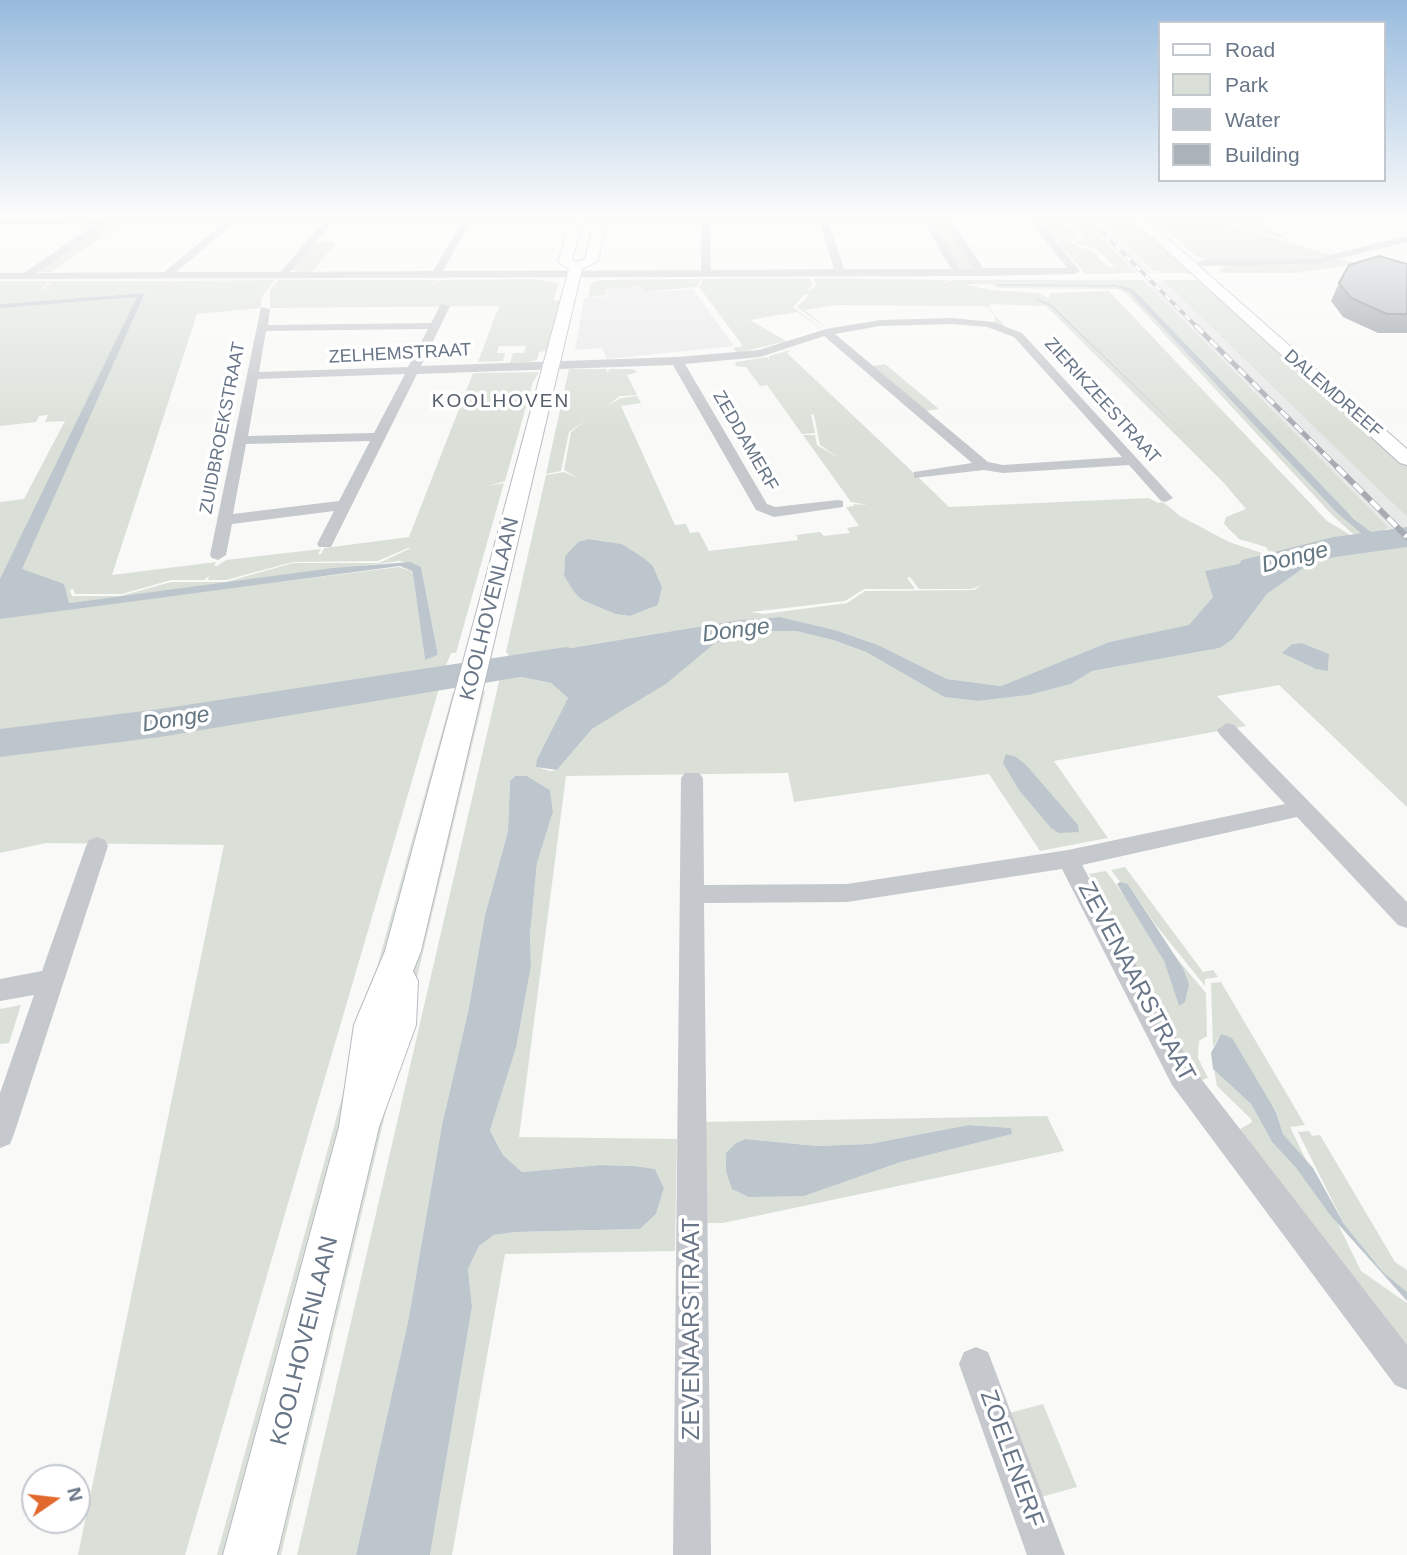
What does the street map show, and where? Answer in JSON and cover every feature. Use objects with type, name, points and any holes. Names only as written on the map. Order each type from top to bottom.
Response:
[{"type":"street","name":"KOOLHOVENLAAN","points":[[250,1555],[359,1127],[397,1025],[403,951],[570,289]]},
{"type":"street","name":"DALEMDREEF","points":[[1223,289],[1407,459]]},
{"type":"street","name":"DALEMDREEF","points":[[1225,289],[1407,442]]},
{"type":"street","points":[[325,544],[445,306]]},
{"type":"street","name":"ZUIDBROEKSTRAAT","points":[[218,555],[265,309]]},
{"type":"street","name":"ZIERIKZEESTRAAT","points":[[1000,314],[1010,330],[1166,498]]},
{"type":"street","points":[[826,332],[880,323],[924,321],[989,324],[1010,330]]},
{"type":"street","points":[[261,328],[435,326]]},
{"type":"street","name":"ZEDDAMERF","points":[[551,364],[677,361],[733,356],[774,349],[826,332]]},
{"type":"street","points":[[826,332],[984,466]]},
{"type":"street","name":"ZEDDAMERF","points":[[677,361],[761,507],[774,512],[838,504]]},
{"type":"street","name":"ZELHEMSTRAAT","points":[[252,376],[412,372],[551,364]]},
{"type":"street","points":[[240,440],[379,437]]},
{"type":"street","points":[[919,475],[984,466],[1003,469],[1132,461]]},
{"type":"street","points":[[225,520],[345,505]]},
{"type":"street","points":[[1227,730],[1407,918]]},
{"type":"street","name":"ZEVENAARSTRAAT","points":[[692,778],[692,1555]]},
{"type":"street","points":[[1068,859],[1302,808]]},
{"type":"street","points":[[0,1134],[97,846]]},
{"type":"street","name":"ZEVENAARSTRAAT","points":[[692,894],[847,893],[1068,859],[1182,1076],[1407,1373]]},
{"type":"street","points":[[0,990],[50,981]]},
{"type":"street","name":"ZOELENERF","points":[[976,1364],[1046,1555]]},
{"type":"shaded area","points":[[606,289],[652,289],[654,292],[693,289],[734,346],[607,359],[602,348],[575,350],[584,298],[609,296]]},
{"type":"shaded area","points":[[1152,289],[1173,289],[1188,302],[1407,517],[1407,534],[1395,535]]},
{"type":"green space","points":[[0,289],[43,289],[49,291],[45,289],[268,289],[263,295],[260,308],[197,314],[112,575],[216,562],[214,566],[217,566],[226,560],[321,549],[318,554],[321,554],[324,548],[409,537],[473,373],[539,372],[533,382],[505,481],[489,486],[504,483],[456,653],[451,653],[445,668],[185,1555],[78,1555],[82,1534],[91,1534],[91,1492],[224,845],[46,843],[0,853],[0,617],[399,567],[411,571],[413,575],[425,660],[438,655],[421,567],[400,561],[69,603],[21,569],[145,293],[0,304]],"holes":[[[411,548],[379,563],[293,563],[226,582],[171,582],[121,596],[72,596],[70,590],[73,589],[75,594],[122,594],[171,580],[204,580],[209,576],[208,580],[226,580],[293,562],[378,561]]]},
{"type":"green space","points":[[557,289],[553,301],[561,300],[564,289],[552,339],[546,351],[539,352],[537,360],[510,363],[513,353],[524,353],[526,346],[499,346],[497,353],[505,353],[503,361],[478,362],[499,306],[270,308],[270,290]]},
{"type":"green space","points":[[590,289],[610,289],[605,289],[607,295],[588,297]]},
{"type":"green space","points":[[643,289],[681,289],[645,292]]},
{"type":"green space","points":[[700,289],[810,289],[806,293],[812,289],[985,289],[1039,293],[1048,298],[1052,293],[1109,291],[1327,521],[1362,542],[1333,516],[1126,293],[1118,289],[1068,289],[1120,289],[1129,292],[1337,513],[1364,536],[1368,545],[1390,544],[1399,540],[1407,547],[1407,807],[1279,685],[1217,696],[1246,726],[1054,761],[1108,838],[1040,851],[989,774],[794,802],[788,773],[566,776],[519,1137],[677,1139],[675,1251],[505,1254],[452,1555],[430,1555],[472,1307],[468,1269],[479,1246],[494,1235],[515,1232],[640,1229],[656,1214],[664,1188],[655,1169],[635,1166],[600,1165],[522,1172],[503,1155],[490,1129],[516,1048],[531,966],[530,935],[537,863],[553,812],[550,790],[527,776],[515,776],[510,781],[508,831],[485,915],[468,1012],[442,1125],[408,1322],[356,1555],[297,1555],[501,673],[551,683],[568,698],[537,759],[537,767],[550,771],[557,770],[592,729],[666,684],[714,643],[755,631],[796,631],[833,640],[866,652],[944,697],[978,701],[1029,695],[1071,684],[1092,671],[1220,648],[1233,639],[1267,594],[1319,557],[1308,549],[1206,571],[1213,597],[1189,626],[1109,642],[1001,686],[947,679],[878,645],[835,630],[780,617],[739,620],[511,658],[506,652],[546,475],[564,472],[579,479],[564,470],[571,432],[586,420],[569,432],[561,471],[546,474],[569,369],[606,369],[608,373],[609,369],[633,369],[638,372],[627,375],[637,395],[620,396],[608,405],[621,398],[637,396],[641,403],[621,406],[675,525],[686,524],[690,533],[699,532],[709,551],[798,540],[796,535],[820,532],[824,536],[850,533],[847,528],[859,526],[846,507],[854,506],[853,504],[868,505],[851,502],[803,435],[815,435],[817,445],[840,459],[820,445],[814,415],[811,414],[815,433],[802,434],[767,385],[760,386],[746,367],[735,366],[736,362],[767,357],[769,360],[769,356],[790,350],[787,353],[916,475],[913,478],[918,477],[949,507],[1149,498],[1158,503],[1163,502],[1180,516],[1229,542],[1271,556],[1266,547],[1239,539],[1224,524],[1226,517],[1246,509],[1224,483],[1046,306],[991,304],[988,307],[1004,326],[995,323],[995,316],[986,306],[837,305],[805,310],[828,329],[797,307],[809,295],[805,294],[793,307],[824,330],[797,312],[750,320],[786,341],[791,340],[737,353],[733,348],[743,346]],"holes":[[[1037,300],[1051,304],[1219,468],[1050,306]],[[590,539],[622,544],[653,566],[662,587],[658,605],[630,616],[615,614],[582,600],[564,576],[565,556],[578,542]],[[910,577],[919,589],[972,589],[982,585],[974,590],[865,591],[847,603],[764,614],[751,612],[845,601],[864,589],[915,589],[907,578]],[[1302,643],[1329,654],[1328,670],[1316,669],[1283,653],[1292,644]]]},
{"type":"green space","points":[[1131,289],[1151,289],[1389,528],[1376,533],[1387,537],[1370,533],[1346,511]]},
{"type":"green space","points":[[1172,289],[1213,289],[1407,461],[1407,517]]},
{"type":"green space","points":[[145,295],[0,582],[0,502],[24,499],[65,421],[45,422],[48,415],[39,416],[36,422],[0,426],[0,306]]},
{"type":"green space","points":[[885,364],[939,409],[926,411],[873,366]]},
{"type":"green space","points":[[481,691],[485,691],[411,1003],[408,1000],[414,966]]},
{"type":"green space","points":[[453,692],[456,692],[382,970],[363,1018]]},
{"type":"green space","points":[[1125,867],[1203,972],[1213,970],[1218,977],[1205,979],[1205,986],[1155,924],[1128,884],[1121,883],[1111,870]]},
{"type":"green space","points":[[1106,871],[1142,920],[1164,961],[1179,1006],[1183,968],[1174,955],[1206,993],[1207,1036],[1199,1041],[1198,1058],[1208,1078],[1199,1081],[1186,1059],[1089,874]]},
{"type":"green space","points":[[1221,982],[1305,1125],[1290,1127],[1307,1162],[1283,1134],[1276,1111],[1221,1034],[1213,1047],[1211,983]]},
{"type":"green space","points":[[21,1005],[9,1043],[0,1044],[0,1009]]},
{"type":"green space","points":[[404,1034],[281,1555],[272,1555],[385,1087]]},
{"type":"green space","points":[[359,1035],[352,1085],[227,1555],[217,1555]]},
{"type":"green space","points":[[1214,1070],[1251,1104],[1272,1142],[1296,1168],[1337,1222],[1361,1271],[1407,1303],[1407,1350],[1237,1131],[1252,1122],[1251,1119],[1217,1086]]},
{"type":"green space","points":[[1047,1116],[1064,1151],[723,1223],[702,1223],[701,1122]],"holes":[[[969,1125],[1010,1128],[1012,1134],[901,1162],[803,1196],[746,1139],[817,1146],[869,1144]]]},
{"type":"green space","points":[[1309,1131],[1312,1136],[1320,1135],[1395,1262],[1407,1270],[1407,1292],[1383,1272],[1344,1224],[1298,1132]]},
{"type":"green space","points":[[1043,1404],[1077,1487],[1034,1499],[1002,1415]]},
{"type":"water","points":[[1120,289],[1133,289],[1354,519],[1376,536],[1407,534],[1407,539],[1390,544],[1368,545],[1364,536],[1337,513],[1129,292]]},
{"type":"water","points":[[145,293],[22,569],[64,584],[69,603],[333,568],[410,562],[421,567],[438,655],[425,660],[412,571],[400,566],[0,619],[0,579],[137,297],[0,308],[0,304]]},
{"type":"water","points":[[1036,300],[1051,304],[1219,468],[1050,306]]},
{"type":"water","points":[[589,539],[622,544],[653,566],[662,587],[658,605],[630,616],[615,614],[582,600],[564,576],[565,556],[578,542]]},
{"type":"water","points":[[1309,549],[1319,557],[1267,594],[1233,639],[1220,648],[1092,671],[1071,684],[1029,695],[978,701],[944,697],[866,652],[833,640],[796,631],[755,631],[715,643],[666,684],[592,729],[557,770],[536,767],[537,759],[568,698],[551,683],[501,673],[511,658],[739,620],[780,617],[835,630],[878,645],[947,679],[1001,686],[1109,642],[1189,625],[1213,597],[1205,571]]},
{"type":"water","points":[[1302,643],[1329,654],[1328,671],[1316,669],[1282,653],[1292,644]]},
{"type":"water","points":[[1006,754],[1016,757],[1027,766],[1078,825],[1079,832],[1059,833],[1051,828],[1019,790],[1003,763]]},
{"type":"water","points":[[515,776],[527,776],[550,790],[553,812],[537,863],[530,935],[531,966],[516,1048],[490,1130],[503,1155],[522,1172],[600,1165],[635,1166],[655,1169],[664,1188],[656,1214],[640,1229],[515,1232],[494,1235],[479,1246],[468,1269],[472,1307],[430,1555],[356,1555],[408,1322],[442,1125],[468,1012],[485,915],[508,831],[510,781]]},
{"type":"water","points":[[1117,884],[1128,884],[1183,968],[1189,984],[1185,1002],[1179,1006],[1164,961]]},
{"type":"water","points":[[1221,1034],[1232,1038],[1276,1112],[1283,1134],[1313,1168],[1344,1224],[1383,1272],[1407,1292],[1407,1301],[1331,1216],[1296,1168],[1272,1142],[1251,1104],[1213,1069],[1211,1053]]},
{"type":"water","points":[[969,1125],[1011,1128],[1012,1134],[901,1162],[804,1196],[749,1197],[732,1189],[726,1171],[726,1153],[736,1143],[746,1139],[817,1146],[869,1144]]},
{"type":"building","points":[[1343,289],[1407,289],[1407,314],[1387,314],[1351,298]]},
{"type":"waterway","name":"Donge","points":[[1254,567],[1334,547],[1407,537]]},
{"type":"waterway","name":"Donge","points":[[0,743],[160,723],[566,659]]},
{"type":"railway","points":[[1159,289],[1407,537]]},
{"type":"district","name":"KOOLHOVEN","points":[[501,402]]}]
